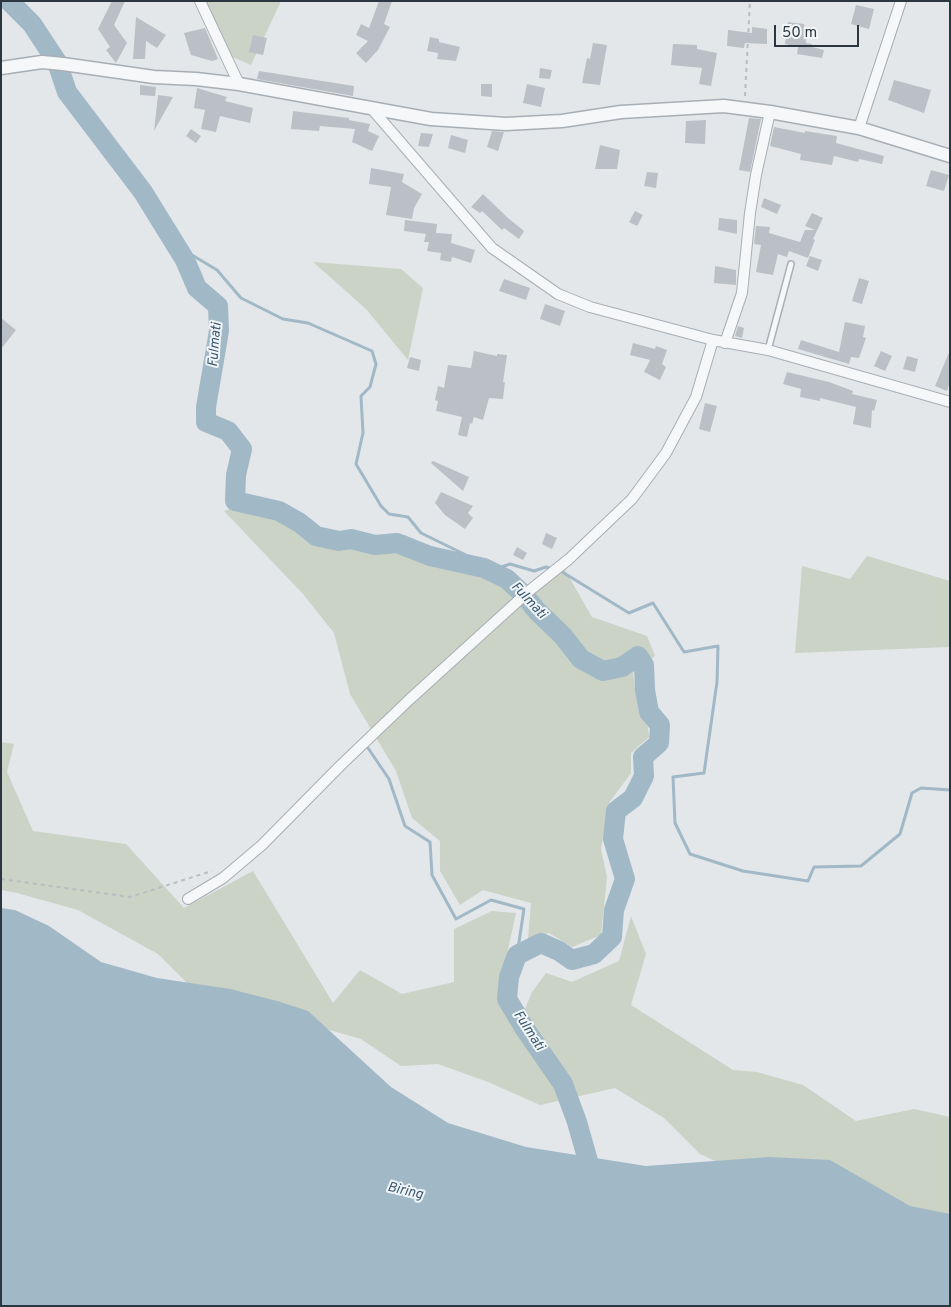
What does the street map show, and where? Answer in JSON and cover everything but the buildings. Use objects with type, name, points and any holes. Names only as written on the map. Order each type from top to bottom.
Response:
[{"type":"street","points":[[200,1],[239,84]]},
{"type":"street","points":[[859,128],[900,1]]},
{"type":"street","points":[[1,68],[42,62],[63,64],[154,77],[239,84],[431,119],[506,124],[562,121],[621,112],[724,106],[859,128],[950,156]]},
{"type":"street","points":[[371,108],[492,248],[558,294],[590,307],[725,343],[768,350],[950,402]]},
{"type":"street","points":[[725,343],[742,293],[756,174],[770,112]]},
{"type":"street","points":[[188,899],[224,878],[262,845],[410,699],[486,629],[568,559],[632,499],[666,453],[696,397],[713,340]]},
{"type":"lane","points":[[768,350],[791,264]]},
{"type":"path","points":[[744,108],[750,1]]},
{"type":"path","points":[[1,879],[130,897],[214,870]]},
{"type":"green space","points":[[198,1],[281,1],[251,65],[228,55]]},
{"type":"green space","points":[[313,262],[401,269],[423,288],[408,360],[366,309]]},
{"type":"green space","points":[[245,503],[279,511],[300,523],[316,536],[405,535],[507,584],[518,597],[565,570],[592,617],[647,636],[655,656],[633,673],[639,714],[648,727],[649,737],[631,753],[631,773],[609,803],[601,849],[607,877],[601,935],[572,947],[549,933],[528,938],[531,903],[483,890],[460,905],[440,871],[440,841],[412,818],[396,771],[350,694],[334,633],[303,594],[224,511]]},
{"type":"green space","points":[[867,556],[950,581],[950,647],[795,653],[802,566],[850,579]]},
{"type":"green space","points":[[1,742],[14,744],[7,772],[33,831],[126,844],[184,908],[253,871],[333,1003],[360,970],[402,994],[454,982],[454,929],[492,911],[516,913],[500,986],[500,1006],[516,1031],[532,992],[546,973],[572,982],[619,961],[631,916],[646,954],[631,1005],[733,1070],[757,1072],[803,1085],[856,1121],[914,1109],[950,1117],[950,1237],[785,1193],[700,1154],[664,1118],[615,1088],[540,1105],[488,1082],[438,1064],[401,1066],[361,1039],[280,1016],[191,987],[158,954],[78,910],[1,890]]},
{"type":"water","name":"Biring","points":[[1,908],[15,910],[49,926],[101,962],[157,978],[230,989],[308,1011],[391,1087],[448,1123],[526,1147],[646,1166],[769,1157],[830,1160],[910,1206],[950,1214],[950,1306],[1,1306]]},
{"type":"waterway","name":"Fulmati","points":[[9,1],[32,24],[57,62],[67,92],[143,192],[185,260],[197,288],[218,306],[219,331],[206,407],[206,422],[228,431],[242,449],[236,475],[235,501],[279,511],[300,523],[316,536],[339,541],[351,539],[375,545],[397,543],[430,556],[484,568],[507,579],[563,636],[581,659],[603,671],[622,667],[638,656],[644,665],[645,690],[649,712],[660,725],[659,743],[643,757],[644,776],[633,798],[616,811],[613,839],[625,879],[614,910],[612,937],[594,954],[572,960],[559,951],[541,943],[517,955],[509,977],[507,999],[563,1084],[577,1122],[594,1182]]},
{"type":"waterway","points":[[177,246],[217,270],[241,298],[283,319],[308,323],[372,351],[376,364],[370,387],[361,396],[363,433],[356,464],[381,506],[389,514],[408,517],[421,533],[470,557],[490,571],[510,564],[534,571],[546,567],[552,569]]},
{"type":"waterway","points":[[559,570],[629,613],[653,603],[684,652],[718,646],[717,682],[704,773],[673,777],[675,823],[690,854],[743,871],[808,881],[814,867],[861,866],[900,834],[912,793],[921,788],[950,790]]},
{"type":"waterway","points":[[368,748],[389,779],[405,826],[430,842],[432,875],[456,919],[491,900],[524,909],[517,955]]}]
